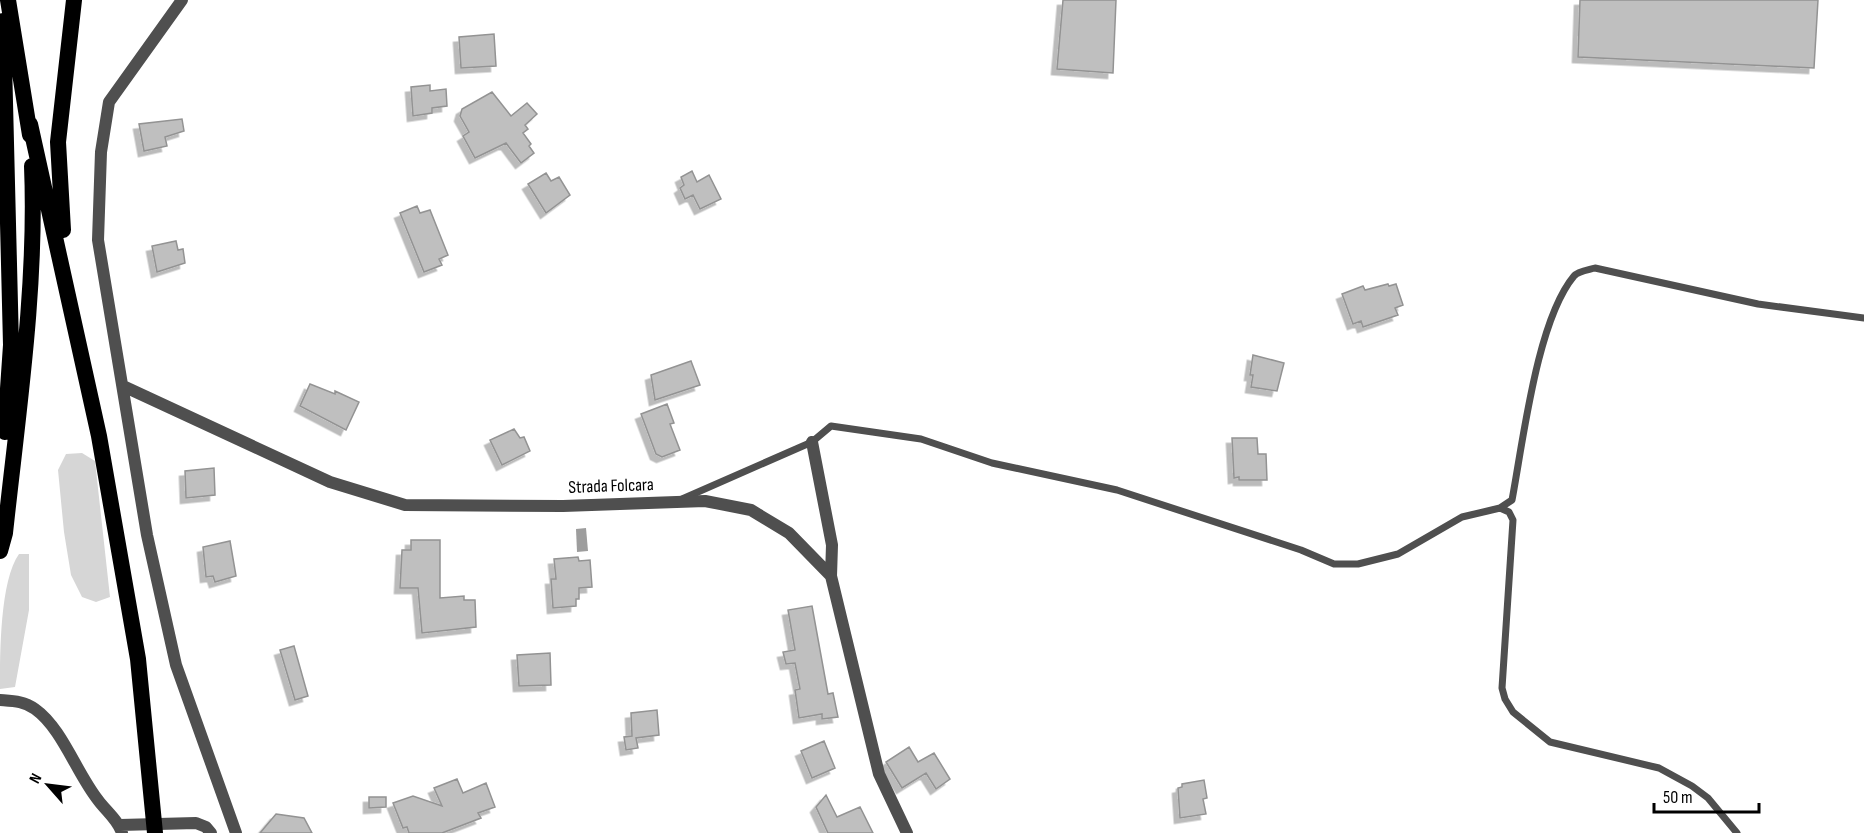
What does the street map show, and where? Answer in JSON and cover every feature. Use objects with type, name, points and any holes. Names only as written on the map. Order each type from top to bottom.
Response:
[{"type":"highway","points":[[0,484],[11,345],[2,0]]},
{"type":"highway","points":[[8,0],[30,124],[99,436],[138,659],[154,833]]},
{"type":"highway","points":[[70,302],[61,210],[58,142],[74,0]]},
{"type":"highway","points":[[0,550],[5,533],[29,283],[32,178],[30,124]]},
{"type":"highway","points":[[0,201],[10,308]]},
{"type":"street","points":[[182,0],[109,102],[101,152],[98,240],[147,535],[176,665],[236,833]]},
{"type":"street","name":"Strada Folcara","points":[[123,386],[330,482],[405,505],[563,506],[705,501],[751,510],[789,533],[831,576]]},
{"type":"street","points":[[813,442],[832,545],[831,576],[879,774],[907,833]]},
{"type":"street","points":[[0,700],[18,701],[38,711],[94,796],[121,829],[137,825],[190,824],[206,827],[211,833]]},
{"type":"lane","points":[[675,502],[813,442],[831,426],[921,439],[992,463],[1117,490],[1300,550],[1334,564],[1358,564],[1398,554],[1462,517],[1500,508],[1512,500],[1540,354],[1559,299],[1576,274],[1595,268],[1758,304],[1864,318]]},
{"type":"lane","points":[[1500,508],[1509,512],[1513,520],[1503,688],[1505,699],[1513,712],[1550,742],[1659,768],[1692,786],[1708,798],[1737,833]]},
{"type":"shaded area","points":[[82,453],[95,461],[110,597],[96,602],[82,597],[71,575],[58,470],[66,454]]},
{"type":"shaded area","points":[[586,528],[588,551],[577,552],[576,529]]},
{"type":"shaded area","points":[[19,554],[29,554],[29,610],[15,687],[0,689],[2,618],[8,581]]},
{"type":"building","points":[[1063,0],[1116,0],[1113,73],[1057,69]]},
{"type":"building","points":[[1580,0],[1818,0],[1814,68],[1578,57]]},
{"type":"building","points":[[494,34],[496,66],[461,68],[459,37]]},
{"type":"building","points":[[430,85],[430,91],[446,89],[447,106],[432,108],[432,113],[413,116],[411,87]]},
{"type":"building","points":[[492,92],[511,116],[527,103],[537,114],[525,125],[528,129],[523,133],[534,153],[521,163],[506,143],[475,158],[463,136],[469,132],[460,116],[462,109]]},
{"type":"building","points":[[182,119],[184,131],[165,137],[167,146],[144,151],[139,124]]},
{"type":"building","points":[[692,171],[697,182],[709,175],[721,199],[700,209],[693,195],[685,199],[680,188],[684,185],[681,177]]},
{"type":"building","points":[[546,173],[551,181],[559,177],[570,195],[546,213],[528,184]]},
{"type":"building","points":[[417,206],[420,213],[430,210],[448,255],[439,259],[442,265],[424,272],[400,213]]},
{"type":"building","points":[[176,241],[178,250],[183,249],[185,263],[157,272],[152,246]]},
{"type":"building","points":[[1388,284],[1389,286],[1396,284],[1403,305],[1395,308],[1398,315],[1363,327],[1361,321],[1353,324],[1342,294],[1363,286],[1365,290]]},
{"type":"building","points":[[1253,355],[1284,363],[1277,391],[1251,387]]},
{"type":"building","points":[[691,361],[700,385],[655,400],[651,375]]},
{"type":"building","points":[[310,384],[335,394],[335,391],[359,402],[346,430],[300,406]]},
{"type":"building","points":[[667,404],[674,423],[670,424],[680,450],[662,457],[656,454],[641,414]]},
{"type":"building","points":[[514,429],[520,438],[524,437],[530,451],[502,465],[490,440]]},
{"type":"building","points":[[1232,438],[1257,438],[1258,454],[1266,454],[1267,480],[1234,478]]},
{"type":"building","points":[[214,468],[215,495],[186,498],[185,471]]},
{"type":"building","points":[[411,540],[440,540],[440,598],[464,596],[464,600],[475,600],[476,627],[422,633],[418,588],[400,588],[402,550],[411,550]]},
{"type":"building","points":[[230,541],[236,576],[215,582],[213,576],[206,577],[203,547]]},
{"type":"building","points":[[578,557],[579,561],[590,560],[592,587],[579,588],[579,599],[576,599],[576,606],[553,608],[551,579],[556,579],[554,559]]},
{"type":"building","points":[[812,606],[828,694],[833,693],[838,717],[822,719],[822,714],[799,718],[795,690],[800,689],[795,663],[786,664],[783,652],[795,650],[788,610]]},
{"type":"building","points":[[294,646],[308,696],[295,700],[280,650]]},
{"type":"building","points":[[550,653],[551,685],[519,686],[517,655]]},
{"type":"building","points":[[657,710],[659,735],[636,738],[638,748],[626,750],[624,737],[632,736],[631,713]]},
{"type":"building","points":[[824,741],[835,768],[812,778],[801,751]]},
{"type":"building","points":[[909,747],[918,762],[934,753],[950,779],[936,789],[926,773],[902,788],[886,762]]},
{"type":"building","points":[[457,779],[463,793],[486,783],[495,807],[478,813],[481,818],[442,833],[409,833],[407,827],[403,828],[393,803],[413,796],[442,806],[434,788]]},
{"type":"building","points":[[1204,780],[1207,798],[1203,799],[1206,814],[1180,818],[1178,788],[1182,787],[1182,784]]},
{"type":"building","points":[[826,795],[837,817],[860,807],[873,833],[828,833],[816,807]]},
{"type":"building","points":[[369,797],[386,797],[386,807],[369,808]]},
{"type":"building","points":[[276,814],[304,818],[312,833],[260,833]]}]
